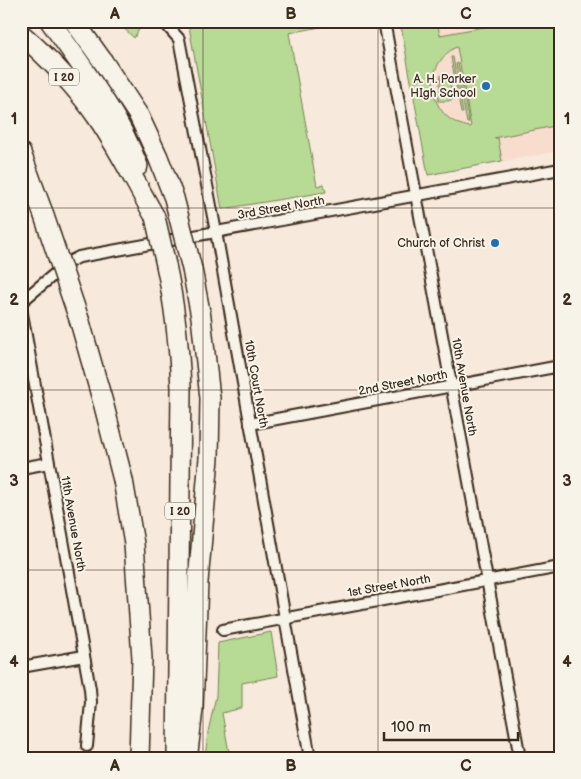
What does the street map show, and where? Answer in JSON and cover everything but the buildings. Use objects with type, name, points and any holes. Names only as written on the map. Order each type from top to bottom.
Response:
[{"type":"highway","points":[[50,21],[114,115],[142,176],[155,217]]},
{"type":"highway","points":[[74,21],[138,116],[158,157],[174,198],[192,269],[201,317],[210,398],[209,458],[198,582],[193,709],[187,758]]},
{"type":"highway","name":"I 20","points":[[25,37],[69,83],[96,116],[122,158],[155,217],[173,297],[180,351],[181,388],[178,758]]},
{"type":"highway","points":[[21,152],[80,322],[123,480],[134,544],[142,658],[139,758]]},
{"type":"highway","points":[[21,175],[42,210]]},
{"type":"street","name":"10th Court North","points":[[163,21],[180,39],[310,758]]},
{"type":"street","name":"10th Avenue North","points":[[384,21],[520,758]]},
{"type":"street","name":"3rd Street North","points":[[21,302],[70,262],[79,257],[560,168]]},
{"type":"street","name":"11th Avenue North","points":[[21,308],[90,689],[91,702],[87,746]]},
{"type":"street","name":"2nd Street North","points":[[250,424],[560,366]]},
{"type":"street","points":[[21,468],[49,463]]},
{"type":"street","name":"1st Street North","points":[[223,630],[560,567]]},
{"type":"street","points":[[21,667],[84,656]]},
{"type":"shaded area","name":"A. H. Parker HIgh School","points":[[400,21],[560,21],[560,151],[428,175]]},
{"type":"green space","points":[[116,21],[144,21],[134,38]]},
{"type":"green space","points":[[188,21],[352,21],[289,33],[317,186],[324,184],[326,192],[222,209]]},
{"type":"green space","name":"A. H. Parker HIgh School","points":[[400,21],[437,21],[440,35],[517,21],[560,21],[560,125],[494,138],[498,138],[502,161],[428,175]],"holes":[[[457,47],[471,127],[457,123],[446,115],[438,105],[434,93],[433,80],[437,67],[444,56]]]},
{"type":"green space","points":[[451,57],[453,57],[463,113],[461,113]]},
{"type":"green space","points":[[458,63],[469,122],[467,123],[456,64]]},
{"type":"green space","points":[[444,74],[457,98],[448,101],[438,101],[441,75]]},
{"type":"green space","points":[[271,632],[278,676],[242,683],[242,708],[222,713],[230,758],[205,758],[208,732],[216,696],[218,643]]},
{"type":"place","name":"A. H. Parker HIgh School","points":[[486,86]]},
{"type":"place","name":"Church of Christ","points":[[495,243]]}]
